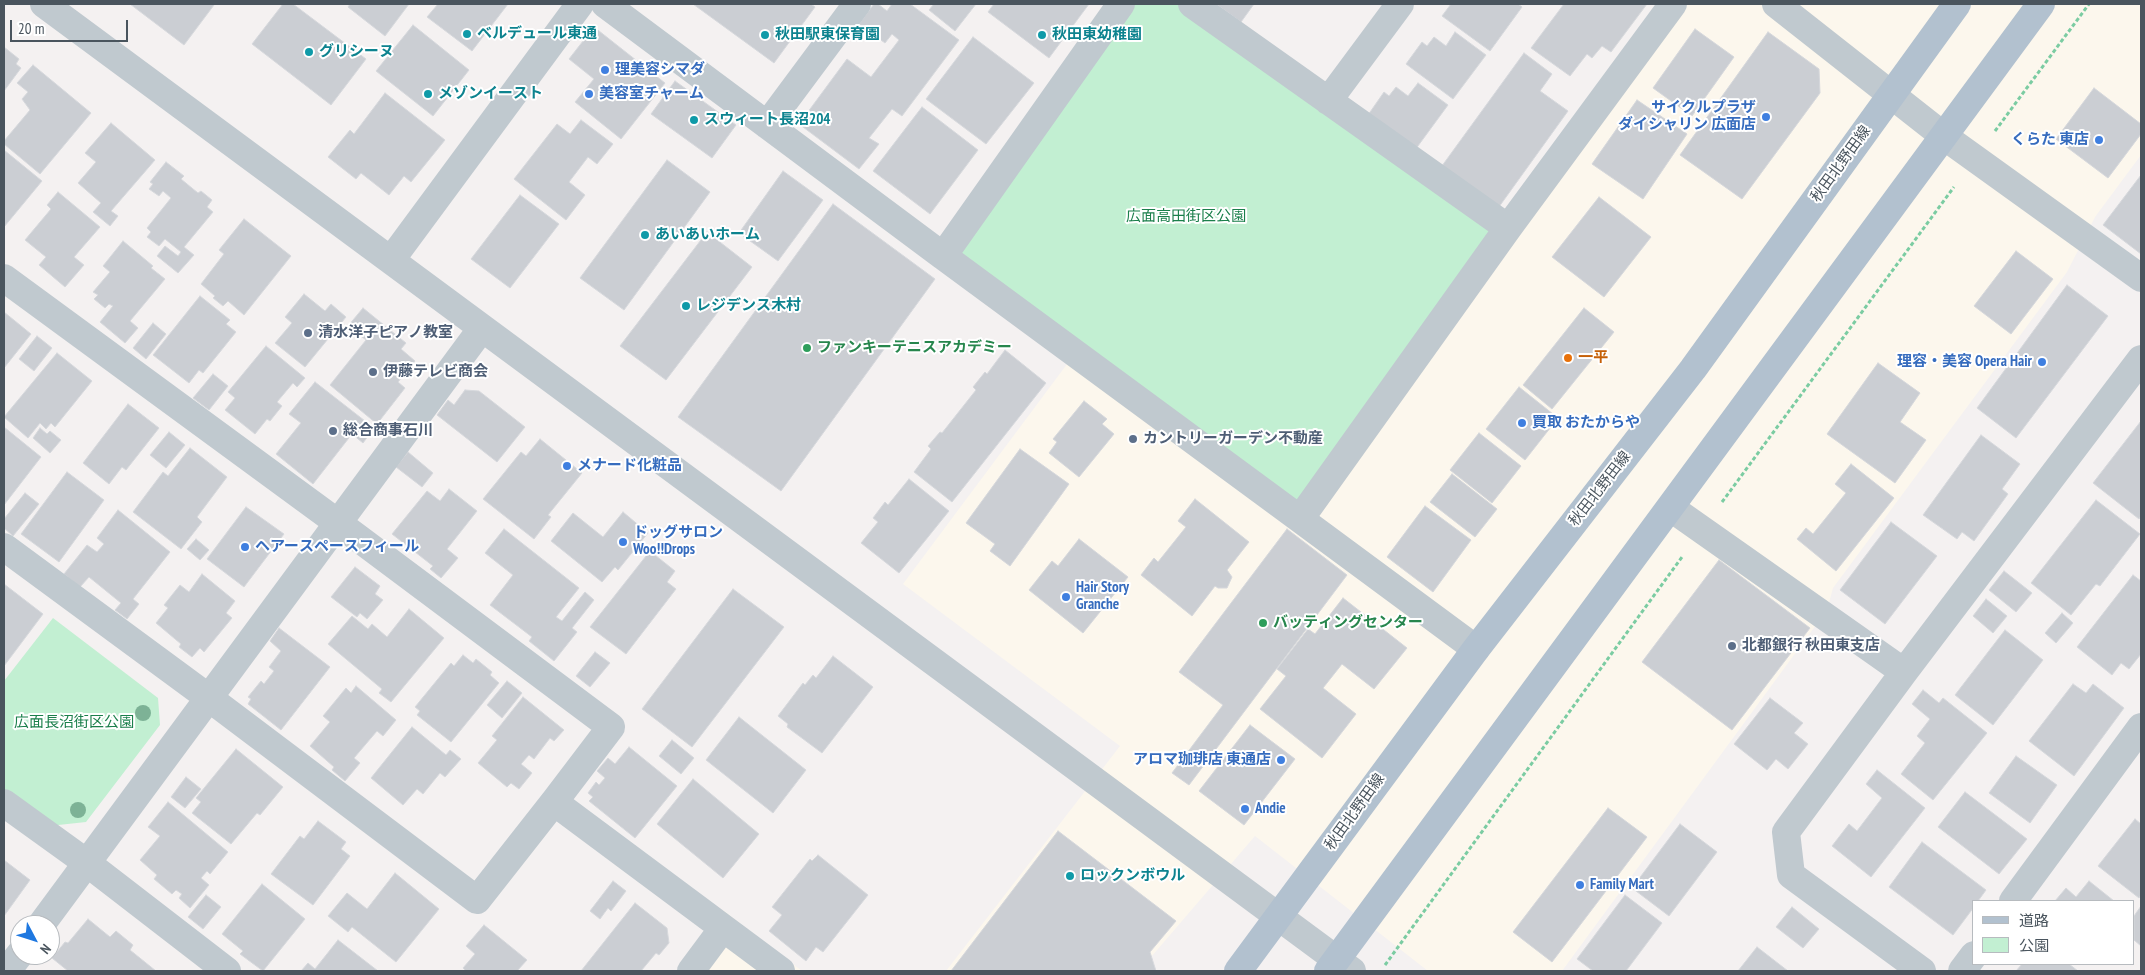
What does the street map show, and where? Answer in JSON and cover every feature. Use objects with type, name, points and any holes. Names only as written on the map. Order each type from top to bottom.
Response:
[{"type":"main road","name":"秋田北野田線","points":[[1238,971],[1476,649],[1693,368],[1957,4]]},
{"type":"main road","points":[[1339,967],[1538,685],[1671,508],[2042,4]]},
{"type":"street","points":[[44,4],[1278,916],[1339,967]]},
{"type":"street","points":[[391,260],[580,4]]},
{"type":"street","points":[[605,4],[1476,649]]},
{"type":"street","points":[[767,125],[857,4]]},
{"type":"street","points":[[943,256],[1121,4]]},
{"type":"street","points":[[1192,4],[1508,228]]},
{"type":"street","points":[[1328,101],[1400,4]]},
{"type":"street","points":[[1300,519],[1508,228],[1673,4]]},
{"type":"street","points":[[1776,4],[1944,137],[2141,278]]},
{"type":"street","points":[[4,278],[338,523],[610,727],[478,900],[4,547]]},
{"type":"street","points":[[48,915],[482,328]]},
{"type":"street","points":[[1922,971],[1792,875],[1786,832],[1904,672],[2141,359]]},
{"type":"street","points":[[1671,508],[1904,672]]},
{"type":"street","points":[[2014,900],[2141,727]]},
{"type":"street","points":[[554,802],[781,971]]},
{"type":"street","points":[[4,803],[87,863],[226,971]]},
{"type":"street","points":[[691,971],[723,928]]},
{"type":"street","points":[[1962,971],[1972,958]]},
{"type":"path","points":[[1381,971],[1702,529],[2089,4]]},
{"type":"shaded area","points":[[1682,4],[2141,4],[2141,155],[2095,217],[2067,272],[1833,588],[1827,610],[1562,971],[1428,971],[1255,836],[1139,971],[946,971],[1120,746],[903,584],[1082,344],[1304,517]]},
{"type":"shaded area","points":[[723,910],[802,971],[677,971]]},
{"type":"green space","name":"広面高田街区公園","points":[[1121,4],[1190,4],[1494,230],[1294,509],[943,256]]},
{"type":"green space","name":"広面長沼街区公園","points":[[53,618],[158,698],[160,725],[86,822],[49,826],[4,791],[4,681]]},
{"type":"building","points":[[130,4],[213,4],[214,5],[184,45]]},
{"type":"building","name":"グリシーヌ","points":[[283,4],[293,4],[366,59],[331,105],[252,44]]},
{"type":"building","points":[[350,4],[409,4],[385,36],[348,7]]},
{"type":"building","name":"ベルデュール東通","points":[[438,4],[508,4],[472,51],[427,17]]},
{"type":"building","name":"秋田駅東保育園","points":[[693,4],[811,4],[815,7],[774,63]]},
{"type":"building","points":[[874,4],[878,4],[887,11],[892,4],[910,4],[959,40],[902,116],[892,109],[869,138],[879,144],[859,169],[799,124],[847,59],[871,77],[899,40],[892,34],[885,43],[859,24]]},
{"type":"building","points":[[934,4],[976,4],[955,31],[929,10]]},
{"type":"building","name":"秋田東幼稚園","points":[[994,4],[1089,4],[1049,58],[988,12]]},
{"type":"building","points":[[1216,4],[1254,4],[1241,22]]},
{"type":"building","points":[[1451,4],[1518,4],[1522,7],[1490,51],[1442,16]]},
{"type":"building","points":[[1564,4],[1647,4],[1611,52],[1602,46],[1592,58],[1587,54],[1570,76],[1531,48]]},
{"type":"building","name":"メゾンイースト","points":[[413,25],[469,70],[433,116],[376,71]]},
{"type":"building","points":[[594,27],[665,83],[621,139],[575,102],[594,79],[569,59]]},
{"type":"building","points":[[1695,29],[1734,57],[1692,116],[1653,88]]},
{"type":"building","points":[[1455,32],[1486,55],[1453,99],[1406,64],[1422,42],[1427,46],[1434,37],[1446,46]]},
{"type":"building","points":[[1768,32],[1819,69],[1820,93],[1742,199],[1680,155]]},
{"type":"building","points":[[973,37],[1034,83],[986,144],[926,99]]},
{"type":"building","points":[[4,47],[19,59],[16,64],[21,68],[4,91]]},
{"type":"building","points":[[1524,53],[1552,74],[1540,91],[1568,111],[1496,211],[1439,170]]},
{"type":"building","points":[[33,65],[91,113],[40,174],[4,144],[4,141],[30,110],[22,99],[28,92],[17,83]]},
{"type":"building","name":"スウィート長沼204","points":[[675,81],[736,125],[712,158],[651,114]]},
{"type":"building","points":[[1418,83],[1448,105],[1415,150],[1368,115],[1384,92],[1389,96],[1396,87],[1408,96]]},
{"type":"building","points":[[2094,88],[2141,124],[2141,134],[2108,178],[2056,139]]},
{"type":"building","points":[[385,93],[445,140],[411,182],[404,176],[389,195],[361,173],[356,179],[328,157],[350,130],[354,134]]},
{"type":"building","points":[[1637,100],[1687,134],[1643,199],[1592,164]]},
{"type":"building","points":[[922,107],[978,150],[930,214],[873,171]]},
{"type":"building","points":[[581,120],[613,144],[597,164],[588,157],[569,182],[585,195],[566,220],[514,179],[557,124],[570,134]]},
{"type":"building","points":[[111,123],[155,160],[111,211],[118,216],[110,226],[93,212],[101,203],[78,183],[96,162],[85,153]]},
{"type":"building","points":[[4,150],[42,181],[4,227]]},
{"type":"building","name":"あいあいホーム","points":[[667,160],[710,192],[624,310],[580,278]]},
{"type":"building","points":[[166,162],[184,176],[181,179],[198,193],[201,191],[212,200],[207,207],[213,212],[184,247],[194,255],[178,273],[157,256],[165,246],[178,256],[181,252],[165,239],[159,246],[147,237],[151,232],[147,228],[171,198],[163,191],[159,196],[149,189],[153,184],[150,182]]},
{"type":"building","points":[[783,171],[823,200],[778,261],[739,233]]},
{"type":"building","points":[[2141,175],[2141,254],[2103,225]]},
{"type":"building","points":[[58,192],[100,227],[74,257],[84,265],[65,287],[39,265],[46,257],[25,240],[51,209],[47,205]]},
{"type":"building","points":[[520,195],[559,224],[510,288],[471,259]]},
{"type":"building","points":[[1599,197],[1651,237],[1604,297],[1552,257]]},
{"type":"building","name":"ファンキーテニスアカデミー","points":[[833,204],[935,279],[781,491],[678,417]]},
{"type":"building","points":[[244,219],[291,256],[244,315],[228,301],[223,306],[201,284],[224,254],[219,250]]},
{"type":"building","name":"レジデンス木村","points":[[707,232],[752,267],[666,380],[620,346]]},
{"type":"building","points":[[123,241],[153,266],[151,268],[165,279],[130,321],[138,328],[125,343],[100,322],[113,306],[109,304],[105,308],[94,299],[98,295],[93,292],[110,272],[103,266]]},
{"type":"building","points":[[2016,251],[2053,279],[2011,334],[1974,306]]},
{"type":"building","name":"理容・美容 Opera Hair","points":[[2067,285],[2108,316],[2016,438],[1977,408]]},
{"type":"building","name":"清水洋子ピアノ教室","points":[[304,294],[325,311],[331,304],[346,317],[305,367],[275,343],[292,323],[285,317]]},
{"type":"building","points":[[200,296],[230,320],[226,324],[236,332],[203,373],[199,370],[189,383],[153,355]]},
{"type":"building","name":"伊藤テレビ商会","points":[[363,308],[406,343],[401,349],[415,361],[398,382],[405,388],[377,424],[330,385],[366,340],[348,326]]},
{"type":"building","name":"一平","points":[[1584,308],[1614,332],[1552,409],[1523,385]]},
{"type":"building","points":[[4,312],[31,334],[4,368]]},
{"type":"building","points":[[153,323],[166,334],[146,359],[133,348]]},
{"type":"building","points":[[37,336],[52,348],[34,371],[19,359]]},
{"type":"building","points":[[266,346],[305,378],[297,387],[293,383],[277,402],[282,406],[270,421],[267,419],[255,434],[225,410],[235,398],[228,392]]},
{"type":"building","points":[[1005,350],[1046,383],[952,502],[914,472],[931,449],[928,446],[940,432],[942,433],[976,390],[973,387],[985,372],[987,374]]},
{"type":"building","points":[[57,353],[92,381],[55,427],[51,423],[46,429],[40,423],[28,438],[4,417]]},
{"type":"building","points":[[1878,363],[1920,393],[1900,422],[1926,440],[1895,483],[1827,434]]},
{"type":"building","points":[[213,374],[228,386],[209,410],[193,398]]},
{"type":"building","name":"総合商事石川","points":[[315,382],[374,428],[363,443],[352,434],[313,484],[276,454],[301,423],[289,414]]},
{"type":"building","name":"買取 おたからや","points":[[1519,387],[1558,418],[1525,460],[1486,429]]},
{"type":"building","points":[[465,390],[479,391],[525,427],[497,462],[437,415],[448,400],[454,405]]},
{"type":"building","points":[[1084,401],[1107,419],[1102,424],[1114,434],[1079,477],[1049,453],[1057,442],[1053,439]]},
{"type":"building","points":[[128,404],[159,428],[126,470],[122,467],[109,484],[83,463]]},
{"type":"building","points":[[2141,421],[2141,516],[2139,519],[2093,483]]},
{"type":"building","points":[[4,427],[41,457],[4,505]]},
{"type":"building","points":[[40,428],[47,434],[50,431],[61,440],[50,453],[33,438]]},
{"type":"building","points":[[169,432],[185,445],[166,468],[150,455]]},
{"type":"building","points":[[1479,433],[1521,466],[1492,503],[1450,470]]},
{"type":"building","points":[[1981,435],[2020,464],[2002,489],[2008,494],[1974,541],[1962,532],[1957,539],[1923,515]]},
{"type":"building","points":[[540,439],[582,473],[548,515],[551,517],[534,539],[483,499],[521,452],[526,456]]},
{"type":"building","points":[[190,448],[227,477],[197,517],[202,522],[181,549],[133,512],[163,472],[168,476]]},
{"type":"building","points":[[1020,449],[1069,484],[1010,566],[990,551],[995,544],[966,523]]},
{"type":"building","points":[[408,452],[433,473],[422,487],[396,467]]},
{"type":"building","points":[[1851,464],[1894,498],[1836,571],[1797,539],[1806,528],[1813,534],[1846,493],[1835,484]]},
{"type":"building","points":[[67,472],[104,500],[59,562],[21,534]]},
{"type":"building","points":[[1452,474],[1497,509],[1475,537],[1430,502]]},
{"type":"building","points":[[909,479],[949,511],[899,573],[861,543],[878,522],[873,518],[885,502],[888,505]]},
{"type":"building","points":[[449,489],[477,511],[447,549],[458,558],[441,578],[430,569],[433,566],[392,534],[427,491],[440,501]]},
{"type":"building","points":[[25,493],[39,504],[13,536],[4,528],[4,519]]},
{"type":"building","points":[[1195,499],[1249,542],[1227,570],[1232,577],[1227,588],[1215,586],[1192,616],[1141,575],[1154,558],[1158,562],[1186,527],[1178,521]]},
{"type":"building","points":[[2096,500],[2140,534],[2100,586],[2096,584],[2071,615],[2031,583]]},
{"type":"building","points":[[1425,506],[1471,540],[1433,592],[1387,557]]},
{"type":"building","name":"ヘアースペースフィール","points":[[246,507],[284,534],[244,587],[207,559]]},
{"type":"building","points":[[118,510],[170,552],[133,599],[139,604],[127,619],[115,610],[121,603],[89,577],[80,587],[64,574],[87,545],[97,552],[104,544],[97,538]]},
{"type":"building","points":[[623,512],[648,533],[618,570],[615,567],[602,582],[551,541],[573,513],[603,537]]},
{"type":"building","points":[[1891,522],[1937,556],[1885,624],[1840,590]]},
{"type":"building","points":[[504,529],[579,588],[556,617],[562,621],[585,592],[594,600],[572,628],[577,632],[554,661],[529,641],[532,637],[490,605],[513,575],[485,553]]},
{"type":"building","name":"バッティングセンター","points":[[1287,529],[1347,575],[1189,785],[1172,773],[1223,705],[1179,672]]},
{"type":"building","points":[[196,539],[209,550],[200,560],[187,549]]},
{"type":"building","points":[[1079,539],[1128,577],[1083,633],[1029,590],[1052,561],[1058,566]]},
{"type":"building","points":[[650,551],[675,571],[667,582],[676,589],[626,654],[590,627]]},
{"type":"building","points":[[1719,560],[1810,628],[1732,730],[1642,662]]},
{"type":"building","points":[[355,567],[380,586],[375,594],[383,600],[367,619],[360,613],[357,617],[331,597]]},
{"type":"building","points":[[2004,571],[2032,593],[2016,612],[1989,590]]},
{"type":"building","points":[[202,574],[235,601],[226,613],[232,618],[204,652],[200,648],[192,657],[179,647],[181,644],[156,623],[168,608],[164,605],[180,585],[189,592]]},
{"type":"building","points":[[2133,575],[2141,581],[2141,654],[2129,669],[2121,663],[2112,675],[2077,647]]},
{"type":"building","points":[[4,584],[43,614],[4,666]]},
{"type":"building","points":[[733,589],[784,627],[692,747],[642,709]]},
{"type":"building","points":[[1343,598],[1407,648],[1374,689],[1342,664],[1323,688],[1356,714],[1322,758],[1260,709],[1286,676],[1277,669],[1308,629],[1315,634]]},
{"type":"building","points":[[1986,599],[2007,616],[1993,633],[1973,616]]},
{"type":"building","points":[[409,609],[444,638],[391,702],[379,693],[382,689],[328,644],[352,616],[368,629],[372,624],[387,637]]},
{"type":"building","points":[[2062,613],[2073,623],[2056,643],[2045,633]]},
{"type":"building","points":[[279,628],[330,667],[281,730],[248,704],[251,699],[248,697],[261,681],[264,684],[274,671],[269,667],[281,651],[270,641]]},
{"type":"building","points":[[2005,630],[2043,660],[1993,725],[1955,695]]},
{"type":"building","points":[[595,652],[610,663],[590,687],[576,676]]},
{"type":"building","points":[[463,655],[473,663],[476,659],[492,672],[490,675],[499,683],[451,742],[417,715],[420,711],[415,707],[451,663],[454,666]]},
{"type":"building","points":[[833,656],[873,687],[822,753],[787,727],[788,724],[778,716],[803,683],[805,685],[813,675],[816,678]]},
{"type":"building","points":[[507,681],[522,693],[502,718],[487,705]]},
{"type":"building","points":[[2073,684],[2086,693],[2093,684],[2124,708],[2074,776],[2029,741]]},
{"type":"building","points":[[356,686],[396,720],[383,736],[377,731],[354,758],[360,763],[345,781],[332,770],[334,767],[310,746],[330,722],[323,716],[346,688],[351,693]]},
{"type":"building","points":[[1923,690],[1939,703],[1943,698],[1987,733],[1933,800],[1901,774],[1925,743],[1917,736],[1930,719],[1912,704]]},
{"type":"building","points":[[523,697],[564,730],[554,741],[550,738],[534,759],[529,755],[521,764],[532,773],[519,789],[511,783],[507,787],[478,763],[497,740],[492,736]]},
{"type":"building","points":[[1770,698],[1803,723],[1794,733],[1808,744],[1788,769],[1776,759],[1767,770],[1734,744]]},
{"type":"building","points":[[739,717],[806,770],[773,813],[706,760]]},
{"type":"building","points":[[1250,725],[1295,759],[1244,825],[1199,791]]},
{"type":"building","points":[[412,727],[446,755],[450,750],[461,759],[445,777],[440,773],[423,794],[417,789],[403,805],[371,778]]},
{"type":"building","points":[[672,740],[694,758],[681,774],[659,756]]},
{"type":"building","points":[[629,747],[677,786],[635,838],[589,801],[593,797],[588,793],[596,782],[599,785],[605,778],[597,771],[608,758],[615,764]]},
{"type":"building","points":[[236,749],[283,787],[260,815],[257,813],[231,844],[192,813],[201,802],[196,798]]},
{"type":"building","points":[[2016,756],[2057,785],[2030,823],[1989,793]]},
{"type":"building","points":[[1877,770],[1925,808],[1871,877],[1832,846],[1849,824],[1857,831],[1882,798],[1866,784]]},
{"type":"building","points":[[186,777],[201,789],[185,808],[171,797]]},
{"type":"building","points":[[693,779],[759,834],[723,878],[657,824]]},
{"type":"building","points":[[1965,792],[2027,839],[1999,874],[1938,827]]},
{"type":"building","points":[[168,802],[228,852],[210,874],[207,871],[201,878],[209,885],[190,908],[179,898],[182,894],[176,890],[172,894],[154,879],[157,875],[140,860],[160,836],[148,827]]},
{"type":"building","name":"Family Mart","points":[[1608,808],[1647,837],[1552,962],[1513,932]]},
{"type":"building","points":[[2135,819],[2141,824],[2141,895],[2139,898],[2098,866]]},
{"type":"building","points":[[318,821],[346,842],[341,849],[350,856],[313,905],[271,874],[300,836],[304,839]]},
{"type":"building","points":[[1680,824],[1717,852],[1669,916],[1632,888]]},
{"type":"building","name":"ロックンボウル","points":[[1058,831],[1176,921],[1150,952],[1156,971],[951,971]]},
{"type":"building","points":[[1922,842],[1986,890],[1979,900],[1972,900],[1972,910],[1953,935],[1889,887]]},
{"type":"building","points":[[818,855],[868,895],[823,952],[816,947],[806,961],[769,931],[782,915],[772,907],[810,859],[812,861]]},
{"type":"building","points":[[4,860],[30,880],[4,916]]},
{"type":"building","points":[[395,873],[439,909],[396,962],[352,927],[348,932],[328,916],[347,893],[367,909]]},
{"type":"building","points":[[613,881],[626,891],[611,911],[608,908],[600,919],[590,911]]},
{"type":"building","points":[[2089,881],[2113,900],[2056,900],[2066,888],[2076,897]]},
{"type":"building","points":[[262,884],[305,919],[263,971],[240,954],[243,951],[222,934]]},
{"type":"building","points":[[206,895],[221,907],[203,929],[188,917]]},
{"type":"building","points":[[1625,895],[1662,923],[1626,971],[1593,971],[1577,959]]},
{"type":"building","points":[[635,903],[667,928],[669,943],[659,955],[656,953],[641,971],[581,971]]},
{"type":"building","points":[[2141,906],[2141,946],[2135,941],[2135,915]]},
{"type":"building","points":[[1792,907],[1819,929],[1803,948],[1776,927]]},
{"type":"building","points":[[88,919],[110,937],[116,931],[133,945],[130,950],[156,971],[68,971],[60,964],[60,948],[65,942],[68,943]]},
{"type":"building","points":[[484,925],[527,960],[517,971],[466,971],[463,968],[475,954],[466,946]]},
{"type":"building","points":[[338,940],[378,971],[301,971],[308,963],[315,969]]},
{"type":"building","points":[[1757,947],[1788,971],[1738,971]]},
{"type":"building","points":[[2021,965],[2070,965],[2078,971],[2016,971]]},
{"type":"place","name":"ベルデュール東通","points":[[467,34]]},
{"type":"place","name":"秋田駅東保育園","points":[[765,35]]},
{"type":"place","name":"秋田東幼稚園","points":[[1042,35]]},
{"type":"place","name":"グリシーヌ","points":[[309,52]]},
{"type":"place","name":"理美容シマダ","points":[[605,70]]},
{"type":"place","name":"メゾンイースト","points":[[428,94]]},
{"type":"place","name":"美容室チャーム","points":[[589,94]]},
{"type":"place","name":"サイクルプラザ ダイシャリン 広面店","points":[[1766,117]]},
{"type":"place","name":"スウィート長沼204","points":[[694,120]]},
{"type":"place","name":"くらた 東店","points":[[2099,140]]},
{"type":"place","name":"あいあいホーム","points":[[645,235]]},
{"type":"place","name":"レジデンス木村","points":[[686,306]]},
{"type":"place","name":"清水洋子ピアノ教室","points":[[308,333]]},
{"type":"place","name":"ファンキーテニスアカデミー","points":[[807,348]]},
{"type":"place","name":"一平","points":[[1568,358]]},
{"type":"place","name":"理容・美容 Opera Hair","points":[[2042,362]]},
{"type":"place","name":"伊藤テレビ商会","points":[[373,372]]},
{"type":"place","name":"買取 おたからや","points":[[1522,423]]},
{"type":"place","name":"総合商事石川","points":[[333,431]]},
{"type":"place","name":"カントリーガーデン不動産","points":[[1133,439]]},
{"type":"place","name":"メナード化粧品","points":[[567,466]]},
{"type":"place","name":"ドッグサロン Woo!!Drops","points":[[623,542]]},
{"type":"place","name":"ヘアースペースフィール","points":[[245,547]]},
{"type":"place","name":"Hair Story Granche","points":[[1066,597]]},
{"type":"place","name":"バッティングセンター","points":[[1263,623]]},
{"type":"place","name":"北都銀行 秋田東支店","points":[[1732,646]]},
{"type":"place","name":"アロマ珈琲店 東通店","points":[[1281,760]]},
{"type":"place","name":"Andie","points":[[1245,809]]},
{"type":"place","name":"ロックンボウル","points":[[1070,876]]},
{"type":"place","name":"Family Mart","points":[[1580,885]]}]
